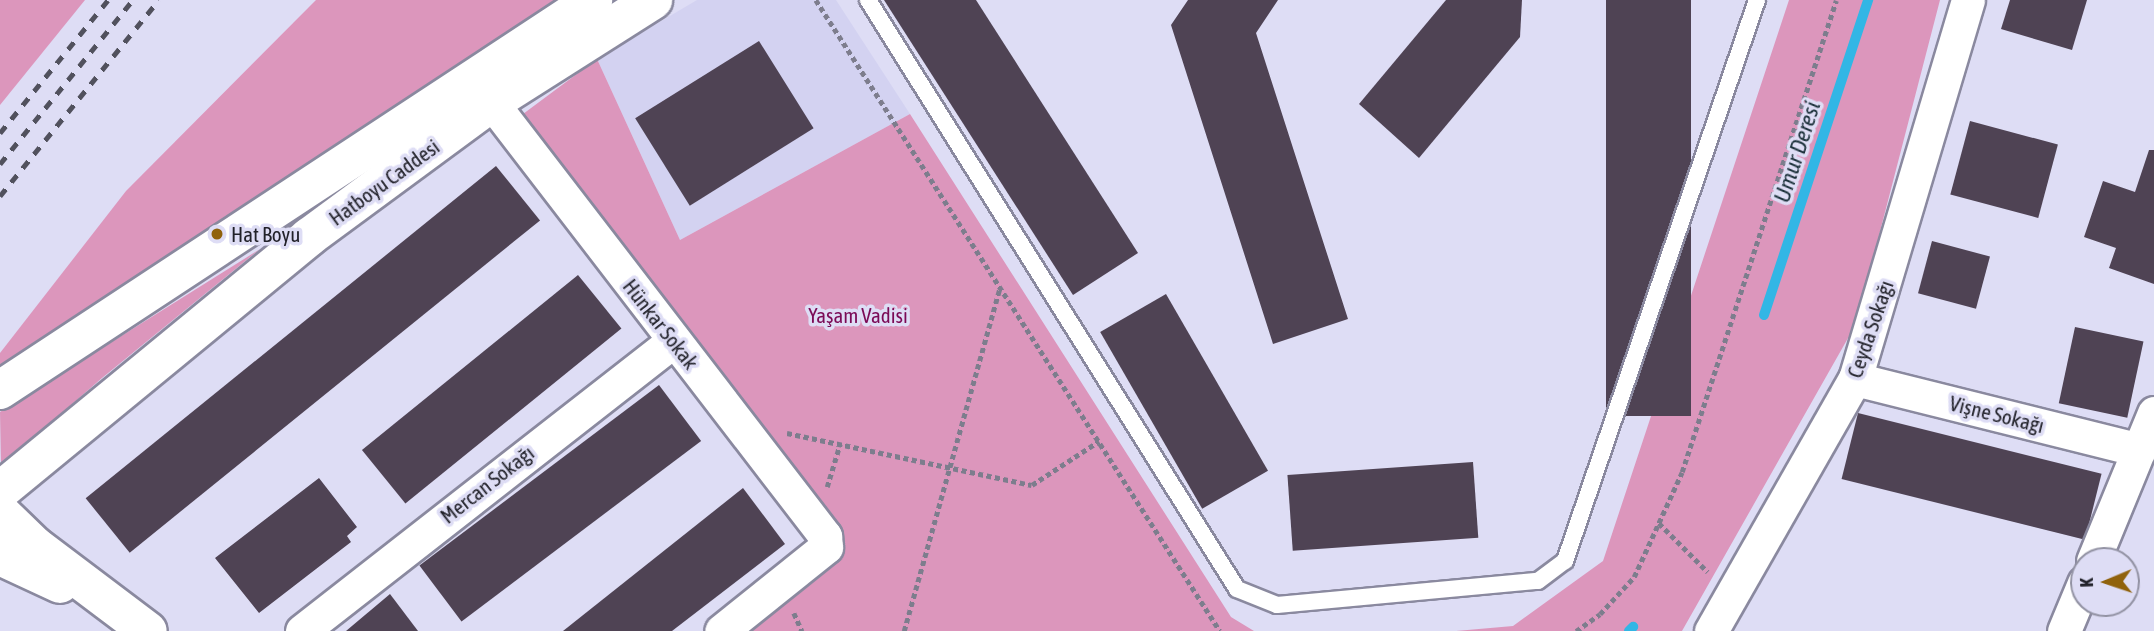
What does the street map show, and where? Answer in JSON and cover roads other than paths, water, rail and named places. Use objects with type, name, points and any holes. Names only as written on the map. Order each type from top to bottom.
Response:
[{"type":"main road","name":"Hatboyu Caddesi","points":[[0,491],[309,237],[481,90],[593,0]]},
{"type":"main road","name":"Hatboyu Caddesi","points":[[0,390],[240,235],[481,90],[653,0]]},
{"type":"main road","points":[[0,512],[35,546],[138,624]]},
{"type":"main road","points":[[0,556],[138,624]]},
{"type":"street","name":"Ceyda Sokağı","points":[[1711,631],[1855,379],[1968,0]]},
{"type":"street","name":"Hünkar Sokak","points":[[481,90],[825,536],[826,547],[721,631]]},
{"type":"street","name":"Mercan Sokağı","points":[[302,631],[674,340]]},
{"type":"street","name":"Vişne Sokağı","points":[[1855,379],[2139,450]]},
{"type":"street","points":[[2099,547],[2154,414]]},
{"type":"lane","points":[[868,0],[1237,589],[1278,605],[1538,581],[1566,561],[1757,0]]},
{"type":"waterway","name":"Umur Deresi","points":[[1764,315],[1868,0]]},
{"type":"waterway","name":"Umur Deresi","points":[[1629,631],[1633,627]]},
{"type":"railway","points":[[0,133],[108,0]]},
{"type":"railway","points":[[0,164],[133,0]]},
{"type":"railway","points":[[0,196],[159,0]]},
{"type":"place","name":"Hat Boyu","points":[[217,234]]},
{"type":"park label","name":"Yaşam Vadisi","points":[[858,315]]}]
